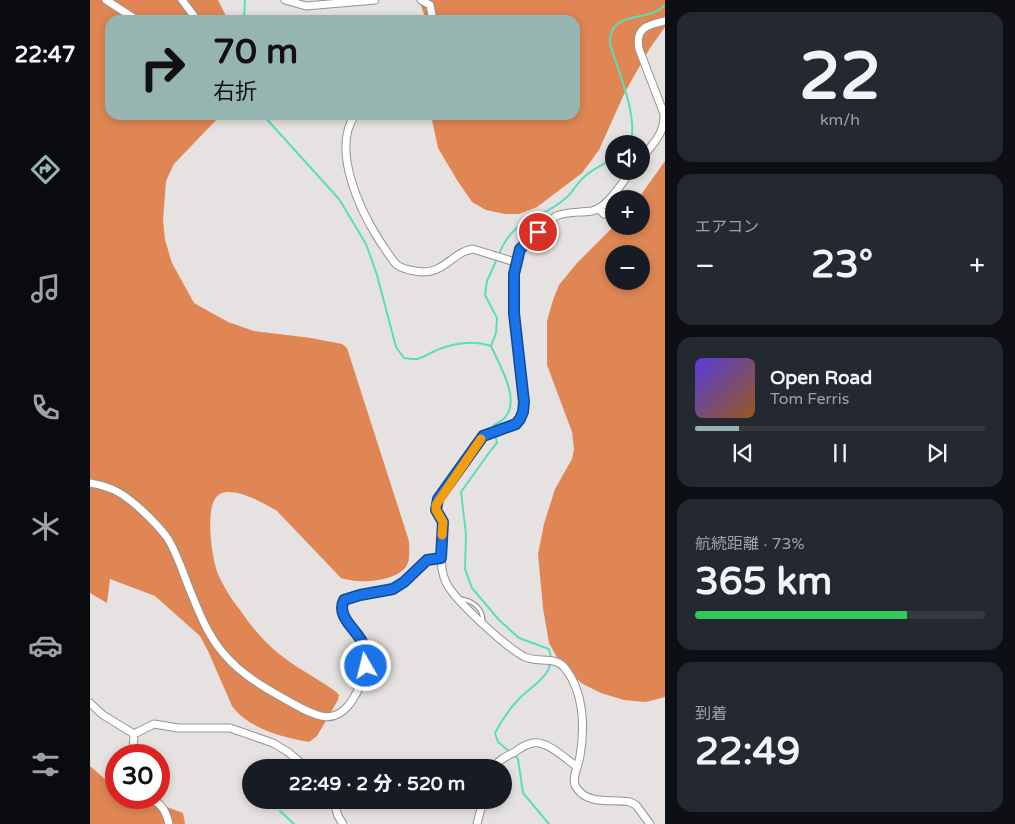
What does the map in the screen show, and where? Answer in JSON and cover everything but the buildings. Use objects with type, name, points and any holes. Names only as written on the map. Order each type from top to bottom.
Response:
[{"type":"street","points":[[106,0],[129,15]]},
{"type":"street","points":[[182,0],[193,15]]},
{"type":"street","points":[[285,0],[306,6],[375,0]]},
{"type":"street","points":[[421,0],[430,5],[432,15]]},
{"type":"street","points":[[650,148],[664,128],[664,114],[637,40],[638,35],[644,28],[651,24],[665,21]]},
{"type":"street","points":[[351,120],[346,156],[354,191],[374,231],[390,257],[398,266],[422,272],[432,271],[443,267],[467,250],[473,249],[516,262]]},
{"type":"street","points":[[624,180],[602,206],[593,211],[556,216],[520,249],[514,274],[514,313],[524,402],[523,412],[516,424],[483,436],[438,499],[436,510],[443,522],[441,558],[443,572],[447,585],[458,599],[524,657],[554,661],[565,667],[574,682],[582,714],[582,735],[575,785],[583,794],[601,800],[630,802],[641,811],[650,824]]},
{"type":"street","points":[[90,483],[107,487],[120,493],[144,513],[166,536],[200,614],[224,654],[234,665],[268,691],[311,713],[325,717],[333,717],[349,705],[366,666],[365,646],[342,613],[341,605],[344,600],[393,589],[404,582],[427,560],[441,558]]},
{"type":"street","points":[[90,703],[103,715],[134,734]]},
{"type":"street","points":[[134,734],[154,724],[178,728],[230,728],[273,744],[296,759]]},
{"type":"street","points":[[133,744],[134,734]]},
{"type":"street","points":[[503,759],[532,743],[539,743],[577,767]]},
{"type":"street","points":[[164,809],[169,824]]},
{"type":"street","points":[[335,809],[343,824]]},
{"type":"street","points":[[477,824],[481,809]]},
{"type":"shaded area","points":[[90,0],[218,0],[226,15],[105,15],[105,120],[216,120],[174,164],[166,181],[163,220],[165,240],[172,263],[194,303],[228,322],[254,331],[311,338],[342,344],[347,348],[409,541],[408,562],[399,573],[384,579],[356,581],[341,578],[277,511],[258,500],[233,492],[220,494],[215,499],[210,519],[213,556],[218,574],[228,593],[251,625],[272,648],[339,695],[317,736],[309,742],[267,731],[247,721],[239,714],[232,706],[200,636],[155,596],[110,579],[107,603],[90,593]]},
{"type":"shaded area","points":[[419,0],[665,0],[665,27],[650,48],[625,92],[599,150],[582,173],[537,207],[519,214],[505,214],[486,210],[472,202],[457,180],[438,148],[432,120],[580,120],[580,15],[424,15]]},
{"type":"shaded area","points":[[665,161],[665,697],[646,702],[624,700],[601,693],[583,684],[563,668],[549,643],[543,608],[538,554],[544,524],[555,489],[572,459],[574,449],[572,432],[547,365],[547,321],[559,285],[577,263],[605,235],[650,235],[650,190],[644,190]]},
{"type":"shaded area","points":[[90,766],[105,779],[105,809],[170,808],[183,813],[185,824],[90,824]]},
{"type":"waterway","points":[[244,15],[245,0]]},
{"type":"waterway","points":[[632,135],[630,109],[610,44],[611,33],[616,25],[622,21],[649,14],[665,5]]},
{"type":"waterway","points":[[268,120],[339,199],[366,244],[377,275],[396,347],[404,358],[419,359],[437,350],[464,343],[478,343],[491,346]]},
{"type":"waterway","points":[[499,254],[505,241],[520,225],[556,206],[568,196],[587,174],[605,163]]},
{"type":"waterway","points":[[494,429],[494,425],[506,416],[510,409],[511,400],[507,381],[491,346],[496,333],[497,318],[485,295],[487,281],[497,259]]},
{"type":"waterway","points":[[495,433],[497,443],[461,492],[466,534],[465,569],[472,588],[499,620],[519,638],[549,649],[551,658],[547,673],[514,705],[502,720],[495,733],[498,742],[510,752]]},
{"type":"waterway","points":[[514,755],[518,759],[523,793],[549,824]]},
{"type":"waterway","points":[[280,811],[294,824]]},
{"type":"slow traffic","points":[[442,535],[443,522],[436,510],[438,499],[481,439]]},
{"type":"route","points":[[366,666],[365,646],[342,613],[341,605],[344,600],[350,597],[393,589],[404,582],[427,560],[441,558],[443,522],[436,510],[438,499],[483,436],[516,424],[523,412],[524,402],[514,313],[514,274],[520,249],[538,232]]}]
